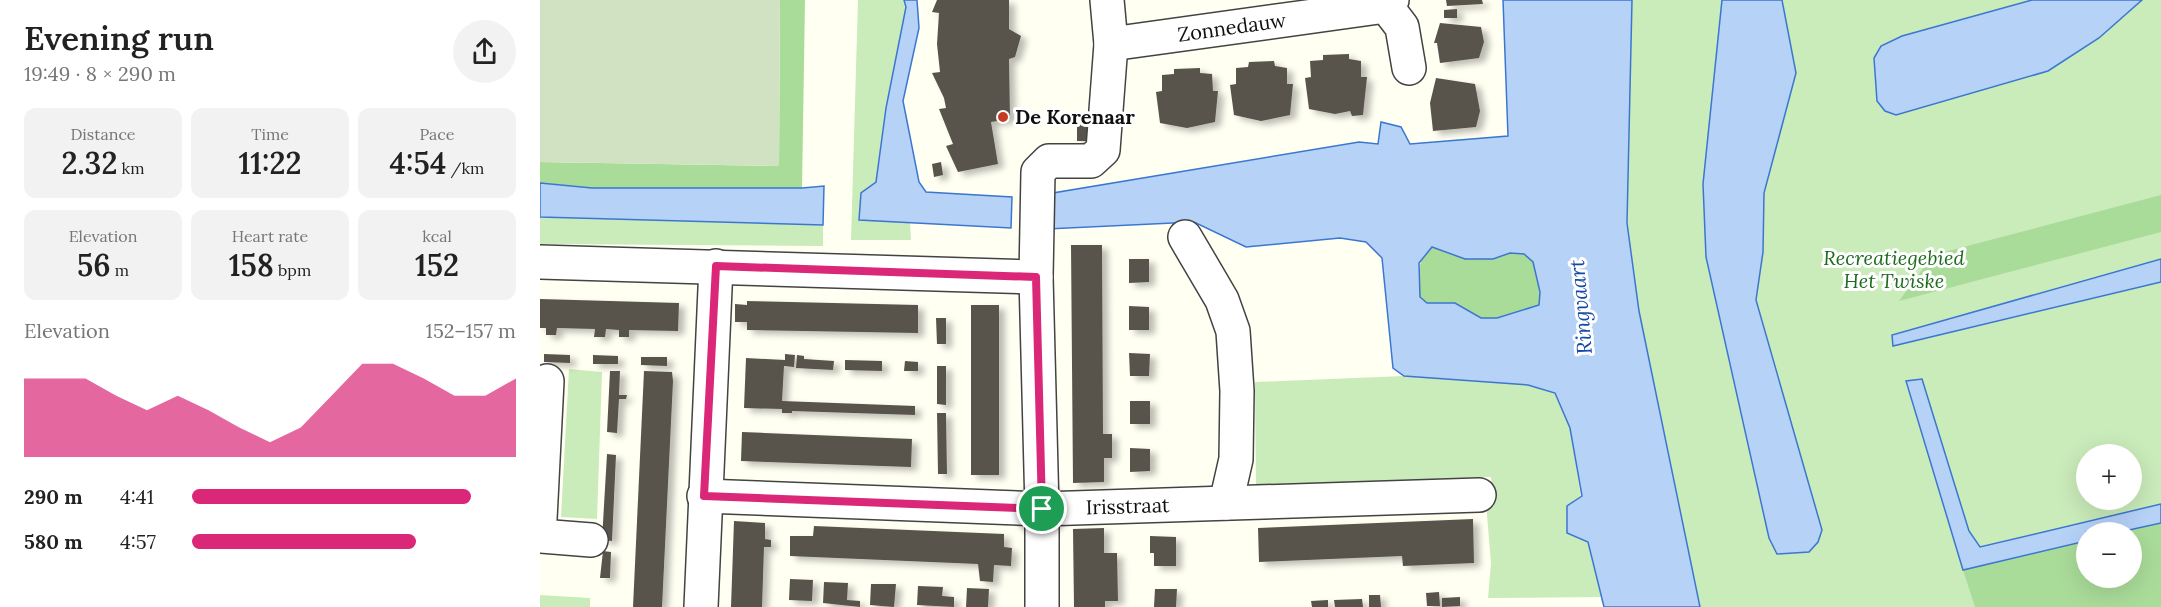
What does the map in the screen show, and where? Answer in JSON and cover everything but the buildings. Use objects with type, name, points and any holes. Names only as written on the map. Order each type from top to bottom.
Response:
[{"type":"street","points":[[1042,607],[1036,265],[1038,172],[1049,161],[1091,161],[1103,150],[1111,44],[1107,0]]},
{"type":"street","name":"Zonnedauw","points":[[1111,44],[1389,3],[1402,27],[1409,68]]},
{"type":"street","points":[[1185,237],[1222,300],[1233,331],[1237,391],[1236,459],[1226,503]]},
{"type":"street","points":[[540,262],[716,266],[1036,265]]},
{"type":"street","points":[[701,607],[704,496],[716,266]]},
{"type":"street","points":[[540,519],[547,381]]},
{"type":"street","name":"Irisstraat","points":[[704,496],[1042,509],[1479,495]]},
{"type":"street","points":[[540,536],[591,540]]},
{"type":"green space","points":[[540,0],[780,0],[779,166],[540,162]]},
{"type":"green space","points":[[780,0],[805,0],[802,188],[592,188],[540,183],[540,162],[779,166]]},
{"type":"green space","points":[[858,0],[904,0],[906,7],[886,108],[876,182],[861,193],[859,220],[910,223],[911,240],[851,240]]},
{"type":"green space","name":"Recreatiegebied Het Twiske","points":[[1567,0],[2161,0],[2161,607],[1690,607]]},
{"type":"green space","points":[[2161,195],[2161,232],[1899,301],[1933,255]]},
{"type":"green space","points":[[540,217],[823,225],[823,246],[540,244]]},
{"type":"green space","points":[[1432,247],[1465,259],[1492,259],[1510,253],[1524,254],[1533,262],[1540,292],[1539,305],[1497,318],[1481,318],[1455,303],[1427,303],[1420,297],[1419,270],[1423,258]]},
{"type":"green space","points":[[569,369],[602,372],[597,519],[561,517]]},
{"type":"green space","points":[[1404,376],[1528,385],[1555,393],[1570,428],[1588,542],[1601,597],[1488,598],[1491,563],[1486,503],[1494,502],[1491,477],[1256,486],[1255,382]]},
{"type":"green space","points":[[2161,523],[2161,607],[1975,607],[1963,570],[2076,543],[2076,588],[2142,588],[2142,527]]},
{"type":"green space","points":[[540,595],[590,598],[590,607],[540,607]]},
{"type":"water","points":[[904,0],[917,0],[919,28],[903,101],[919,182],[926,192],[1012,197],[1011,228],[859,220],[861,193],[876,182],[886,108],[906,7]]},
{"type":"water","name":"Ringvaart","points":[[1503,0],[1632,0],[1627,223],[1639,311],[1700,607],[1604,607],[1588,542],[1567,533],[1567,506],[1582,496],[1570,428],[1555,393],[1528,385],[1404,376],[1393,368],[1382,258],[1366,242],[1340,238],[1246,247],[1194,222],[1047,229],[1047,194],[1359,142],[1378,144],[1381,122],[1401,127],[1410,144],[1508,136]],"holes":[[[1432,247],[1465,259],[1493,259],[1510,253],[1524,254],[1533,262],[1540,292],[1539,305],[1497,318],[1481,318],[1455,303],[1427,303],[1420,297],[1419,263]]]},
{"type":"water","points":[[1722,0],[1782,0],[1796,73],[1764,193],[1763,252],[1756,300],[1822,530],[1818,542],[1809,552],[1777,554],[1769,538],[1706,257],[1703,184]]},
{"type":"water","points":[[2032,0],[2142,0],[2099,38],[2048,71],[1896,115],[1885,111],[1877,101],[1874,58],[1881,46],[1902,36]]},
{"type":"water","points":[[540,183],[592,188],[802,188],[824,186],[823,225],[540,217]]},
{"type":"water","points":[[2161,259],[2161,282],[1893,346],[1892,335]]},
{"type":"water","points":[[1922,379],[1969,531],[1980,547],[2076,524],[2076,543],[1963,570],[1906,381]]},
{"type":"water","points":[[2161,504],[2161,523],[2142,527],[2142,522],[2085,522]]},
{"type":"place","name":"De Korenaar","points":[[1003,117]]},
{"type":"route","points":[[716,266],[1036,277],[1042,509],[704,496],[716,266]]}]
